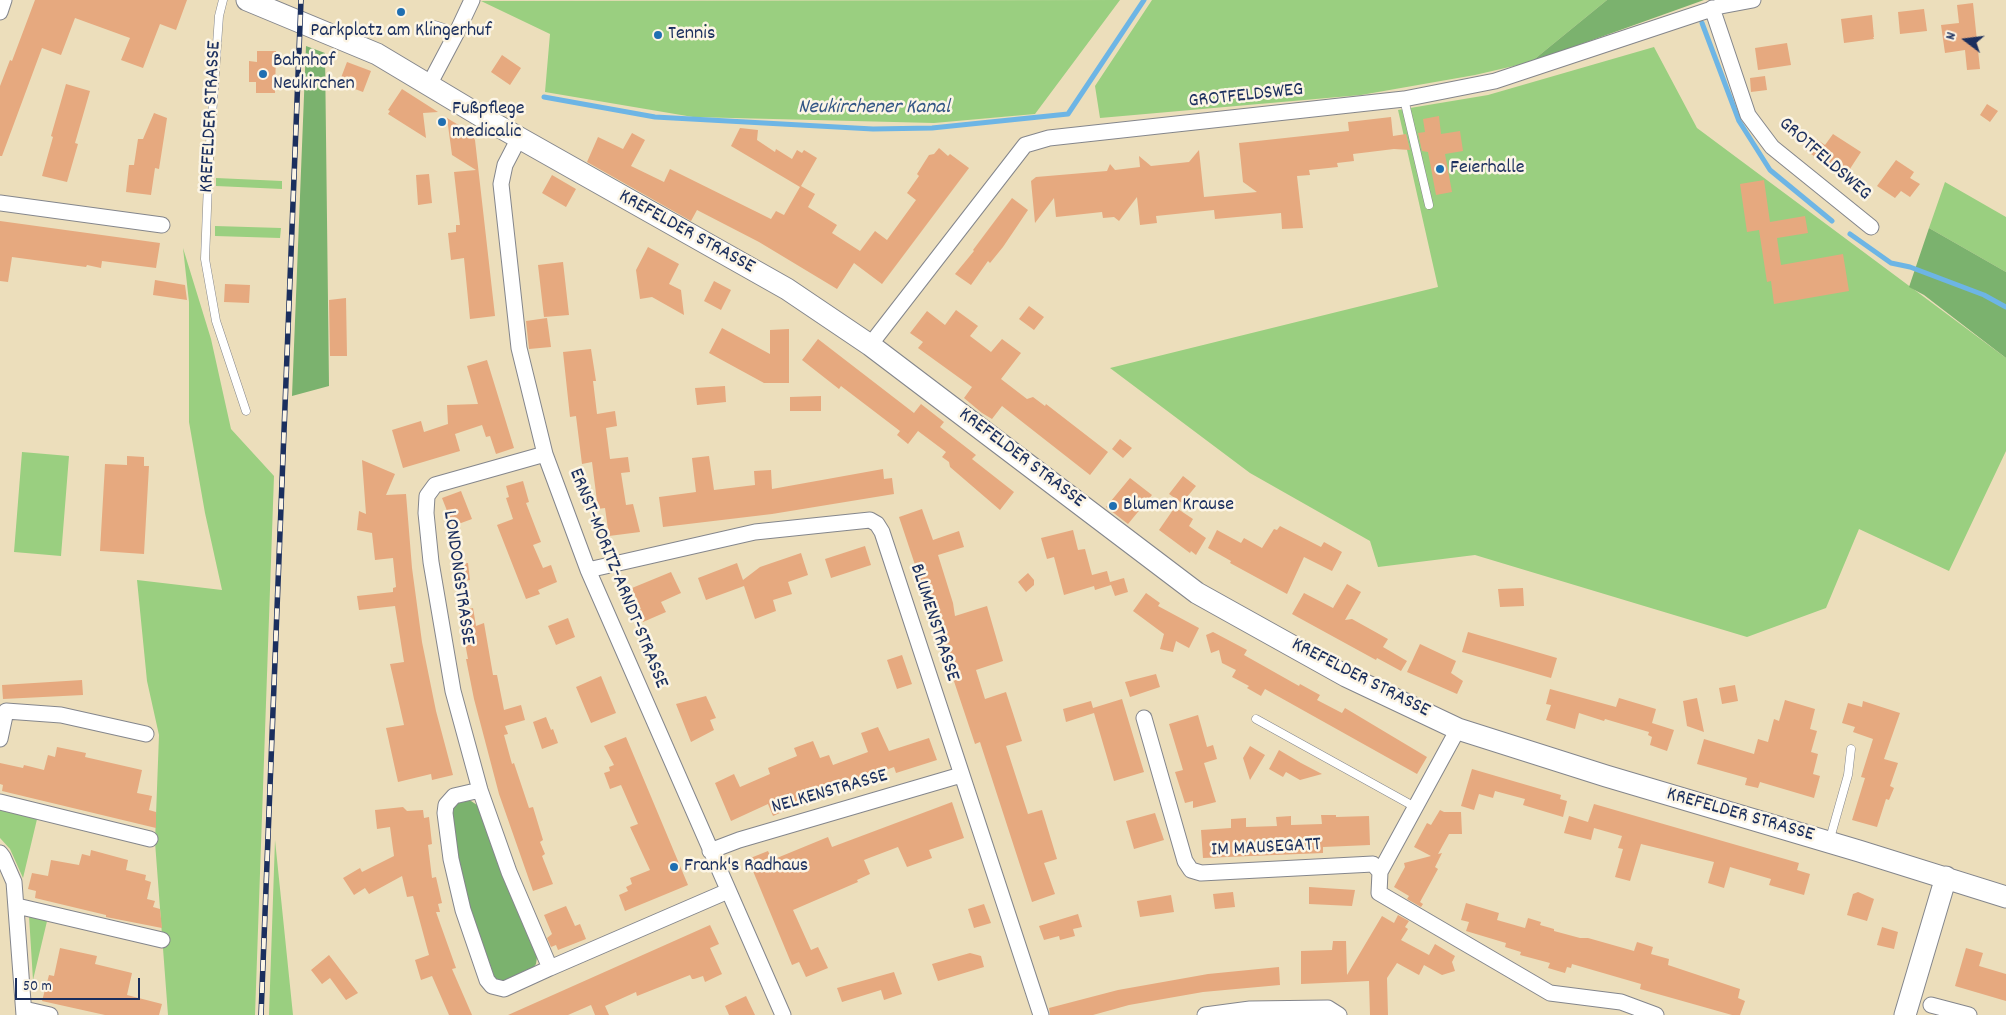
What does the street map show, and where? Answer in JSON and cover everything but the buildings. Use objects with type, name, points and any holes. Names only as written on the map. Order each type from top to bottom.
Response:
[{"type":"main road","name":"KREFELDER STRASSE","points":[[247,0],[378,54],[519,138],[786,289],[870,345],[1197,593],[1346,676],[1458,729],[1606,776],[1946,877],[2006,897]]},
{"type":"main road","points":[[1905,1015],[1946,877]]},
{"type":"street","points":[[0,12],[4,0]]},
{"type":"street","points":[[429,85],[458,32],[472,0]]},
{"type":"street","name":"GROTFELDSWEG","points":[[870,345],[1025,145],[1049,138],[1404,99],[1495,81],[1712,8],[1753,0]]},
{"type":"street","name":"GROTFELDSWEG","points":[[1712,8],[1748,116],[1772,148],[1871,227]]},
{"type":"street","name":"ERNST-MORITZ-ARNDT-STRASSE","points":[[519,138],[505,165],[501,184],[519,348],[545,454],[588,570],[783,1015]]},
{"type":"street","points":[[0,203],[162,225]]},
{"type":"street","name":"LONDONGSTRASSE","points":[[545,454],[435,484],[428,496],[426,513],[431,562],[453,691],[480,790],[509,872],[550,968]]},
{"type":"street","name":"BLUMENSTRASSE","points":[[588,570],[755,532],[870,520],[877,524],[882,532],[1041,1015]]},
{"type":"street","points":[[0,739],[6,711],[61,715],[146,734]]},
{"type":"street","name":"IM MAUSEGATT","points":[[1144,718],[1185,861],[1191,870],[1201,873],[1373,864],[1380,872]]},
{"type":"street","points":[[1458,729],[1380,872],[1379,893],[1550,993],[1621,1002],[1656,1015]]},
{"type":"street","name":"NELKENSTRASSE","points":[[710,851],[748,837],[961,775]]},
{"type":"street","points":[[480,790],[454,796],[446,805],[445,813],[451,859],[463,910],[487,980],[492,986],[504,990],[550,968],[728,891]]},
{"type":"street","points":[[0,802],[150,839]]},
{"type":"street","points":[[0,853],[14,882],[24,1012],[50,1015]]},
{"type":"street","points":[[17,906],[162,940]]},
{"type":"street","points":[[1931,1004],[1969,1015]]},
{"type":"street","points":[[1205,1015],[1250,1009],[1328,1008],[1339,1015]]},
{"type":"lane","name":"KREFELDER STRASSE","points":[[223,0],[219,16],[209,158],[205,259],[216,321],[246,411]]},
{"type":"lane","points":[[436,25],[458,32]]},
{"type":"lane","points":[[1404,99],[1429,205]]},
{"type":"lane","points":[[1256,719],[1415,808]]},
{"type":"lane","name":"KREFELDER STRASSE","points":[[1829,842],[1848,774],[1851,749]]},
{"type":"green space","points":[[1120,0],[1035,114],[934,123],[693,117],[545,92],[550,34],[481,1]]},
{"type":"green space","points":[[1152,0],[1607,0],[1531,62],[1475,75],[1361,95],[1100,118],[1095,86]]},
{"type":"green space","points":[[1607,0],[1704,0],[1531,62]]},
{"type":"green space","points":[[306,46],[325,53],[329,386],[292,396]]},
{"type":"green space","points":[[1654,47],[1697,128],[2006,358],[2006,451],[1949,571],[1859,529],[1826,608],[1747,637],[1475,555],[1378,567],[1370,541],[1250,473],[1110,368],[1438,287],[1398,110],[1488,95]]},
{"type":"green space","points":[[216,178],[282,181],[282,189],[216,186]]},
{"type":"green space","points":[[1945,182],[2006,217],[2006,272],[1929,228]]},
{"type":"green space","points":[[215,226],[281,228],[280,238],[215,236]]},
{"type":"green space","points":[[1929,228],[2006,272],[2006,358],[1924,295],[1909,287]]},
{"type":"green space","points":[[183,248],[211,339],[231,429],[274,476],[255,1015],[168,1015],[155,842],[159,735],[147,681],[137,580],[222,590],[205,513],[189,422],[189,302]]},
{"type":"green space","points":[[22,452],[69,456],[61,556],[14,552]]},
{"type":"green space","points":[[471,801],[477,805],[537,957],[533,968],[505,982],[498,981],[490,976],[465,889],[456,847],[451,808],[458,802]]},
{"type":"green space","points":[[0,806],[38,815],[23,878],[10,849],[0,838]]},
{"type":"green space","points":[[275,840],[293,1015],[269,1015]]},
{"type":"green space","points":[[29,916],[48,917],[33,980]]},
{"type":"waterway","name":"Neukirchener Kanal","points":[[544,97],[655,117],[873,129],[932,128],[1068,114],[1144,0]]},
{"type":"waterway","points":[[1702,23],[1739,121],[1770,170],[1832,221]]},
{"type":"waterway","points":[[1850,234],[1891,263],[1910,267],[1984,295],[2006,307]]},
{"type":"railway","points":[[261,1015],[301,0]]},
{"type":"place","name":"Parkplatz am Klingerhuf","points":[[401,12]]},
{"type":"place","name":"Tennis","points":[[658,35]]},
{"type":"place","name":"Bahnhof Neukirchen","points":[[263,74]]},
{"type":"place","name":"Fußpflege medicalic","points":[[442,122]]},
{"type":"place","name":"Feierhalle","points":[[1440,169]]},
{"type":"place","name":"Blumen Krause","points":[[1113,506]]},
{"type":"place","name":"Frank's Radhaus","points":[[674,867]]}]
